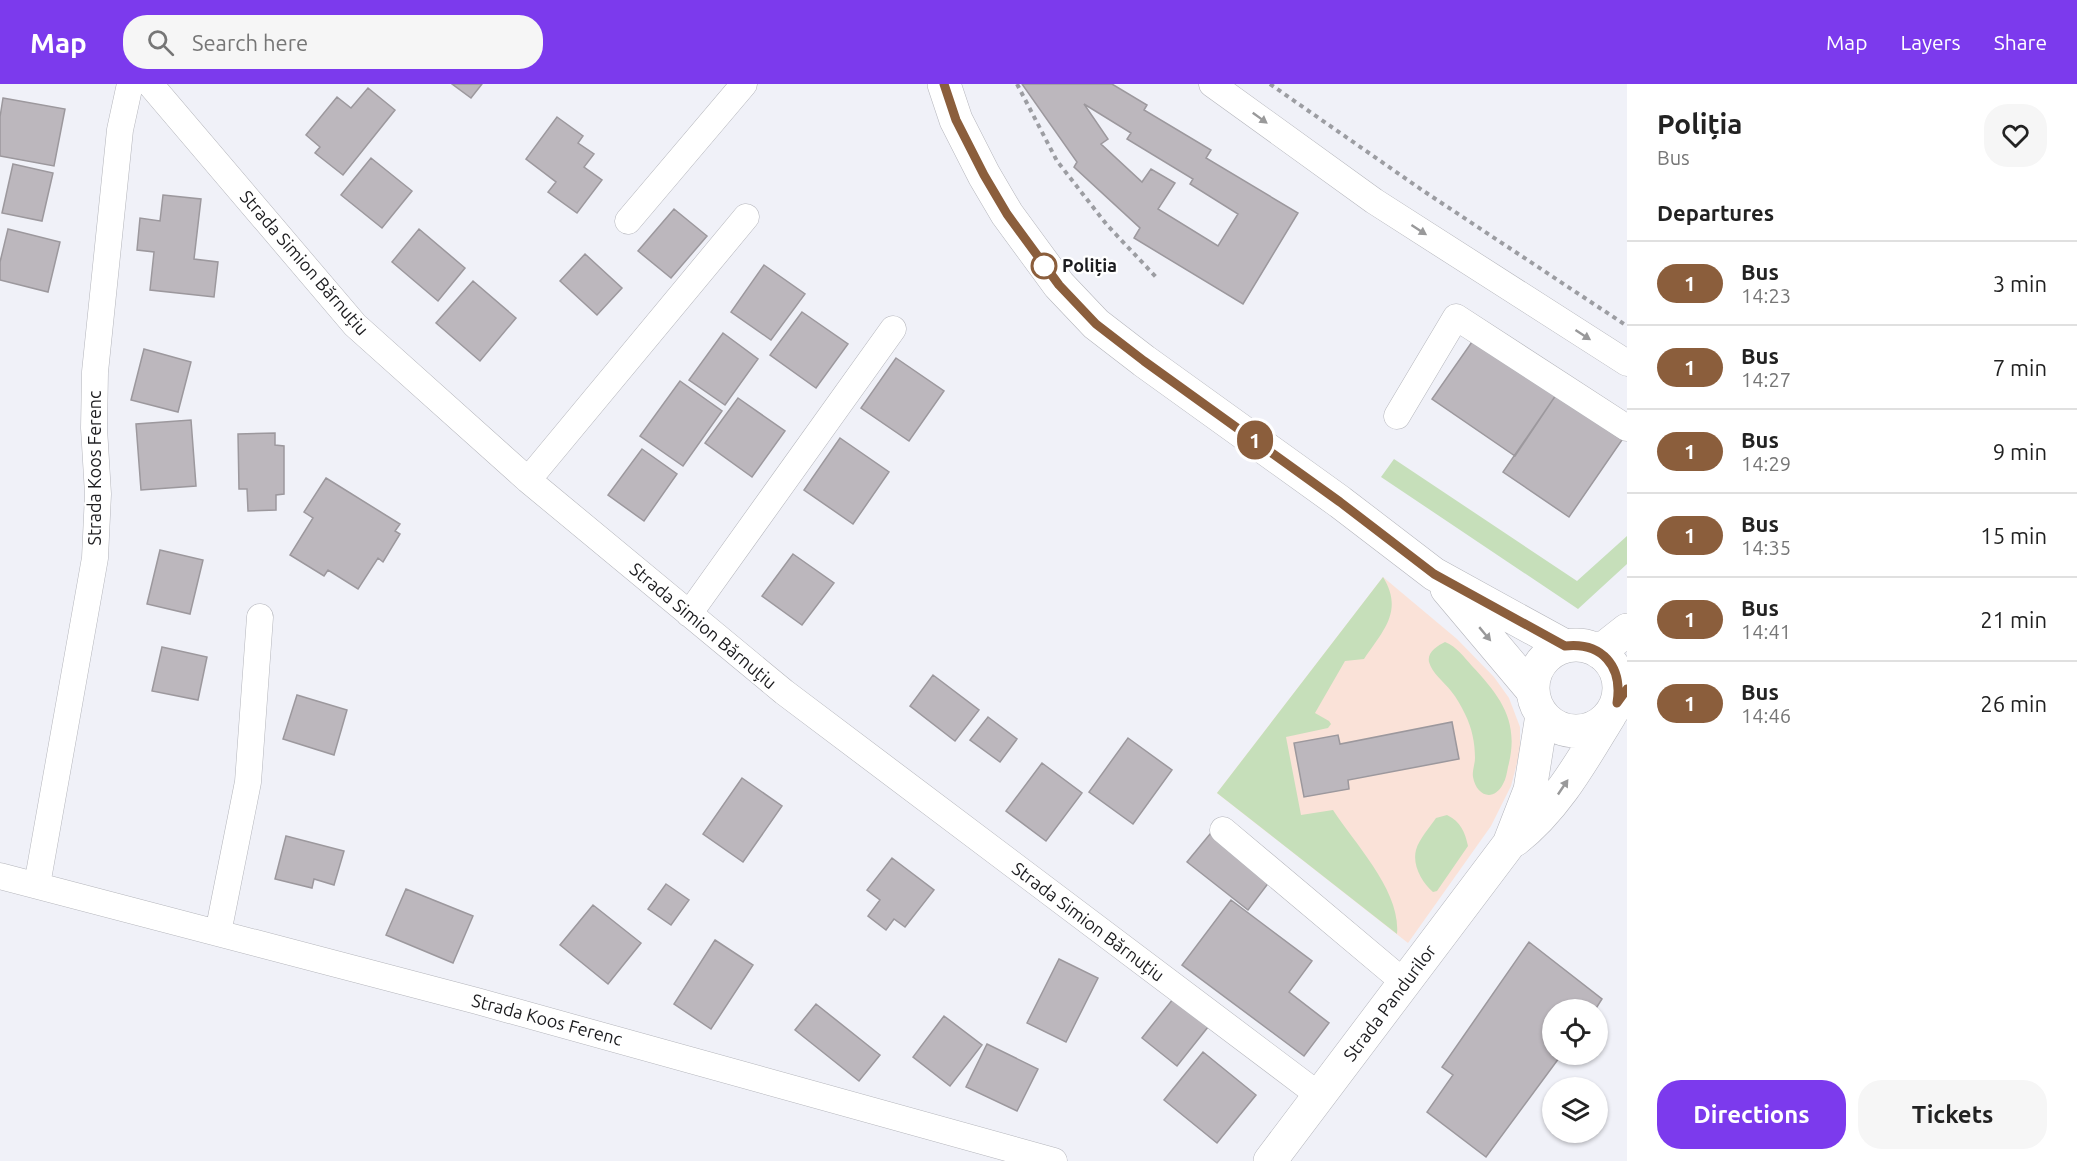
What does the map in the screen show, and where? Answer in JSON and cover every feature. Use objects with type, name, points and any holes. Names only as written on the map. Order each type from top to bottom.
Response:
[{"type":"main road","points":[[944,84],[956,120],[1007,214],[1059,285],[1096,324],[1340,502],[1434,574],[1565,646]]},
{"type":"main road","points":[[1434,574],[1537,703],[1551,724],[1563,730],[1576,732],[1600,724],[1618,702],[1617,674],[1610,662],[1599,652],[1588,647],[1565,646],[1551,652],[1540,663],[1534,676],[1537,703]]},
{"type":"main road","points":[[1599,652],[1627,630]]},
{"type":"main road","name":"Strada Pandurilor","points":[[1509,844],[1530,828],[1552,805],[1618,702]]},
{"type":"main road","name":"Strada Pandurilor","points":[[1270,1161],[1406,984],[1509,844],[1530,790],[1537,703]]},
{"type":"street","name":"Strada Koos Ferenc","points":[[37,885],[95,558],[98,494],[94,428],[95,372],[120,130],[130,84]]},
{"type":"street","name":"Strada Simion Bărnuțiu","points":[[150,84],[355,325],[528,480],[784,693],[1320,1096]]},
{"type":"street","points":[[628,221],[744,84]]},
{"type":"street","points":[[1212,84],[1374,201],[1627,363]]},
{"type":"street","points":[[528,480],[746,217]]},
{"type":"street","points":[[1397,416],[1456,317],[1627,428]]},
{"type":"street","points":[[689,614],[893,329]]},
{"type":"street","points":[[218,933],[248,782],[260,617]]},
{"type":"street","points":[[1223,830],[1406,984]]},
{"type":"street","name":"Strada Koos Ferenc","points":[[0,876],[477,1001],[1054,1161]]},
{"type":"path","points":[[1017,84],[1057,161],[1107,225],[1156,277]]},
{"type":"path","points":[[1270,84],[1422,190],[1627,326]]},
{"type":"shaded area","points":[[1383,577],[1457,639],[1494,677],[1509,698],[1520,727],[1520,752],[1511,786],[1491,826],[1408,943],[1217,793]]},
{"type":"green space","points":[[1394,459],[1577,581],[1627,536],[1627,564],[1578,609],[1381,477]]},
{"type":"green space","points":[[1383,577],[1392,600],[1388,620],[1384,630],[1364,659],[1345,661],[1315,713],[1331,724],[1328,728],[1286,737],[1301,815],[1333,810],[1384,885],[1392,901],[1397,934],[1217,793]]},
{"type":"green space","points":[[1445,642],[1460,652],[1492,689],[1510,723],[1512,737],[1507,773],[1499,790],[1490,795],[1481,792],[1475,783],[1473,736],[1465,714],[1457,699],[1435,674],[1429,662],[1431,652]]},
{"type":"green space","points":[[1447,815],[1462,828],[1468,846],[1437,891],[1433,892],[1419,873],[1415,862],[1416,850],[1422,837],[1436,818]]},
{"type":"building","points":[[452,84],[482,84],[471,98]]},
{"type":"building","points":[[1022,84],[1112,84],[1147,105],[1144,110],[1211,150],[1206,158],[1298,213],[1243,304],[1134,238],[1140,228],[1074,167],[1077,162]],"holes":[[[1084,104],[1131,133],[1127,139],[1193,179],[1190,184],[1238,214],[1218,246],[1158,209],[1175,183],[1151,169],[1142,182],[1101,144],[1108,139]]]},
{"type":"building","points":[[368,88],[395,110],[343,175],[315,153],[320,147],[306,135],[337,97],[351,108]]},
{"type":"building","points":[[3,98],[65,109],[54,166],[0,156],[0,117]]},
{"type":"building","points":[[557,117],[583,136],[578,143],[594,154],[584,167],[602,180],[577,213],[548,192],[556,182],[526,159]]},
{"type":"building","points":[[371,158],[412,191],[382,228],[341,195]]},
{"type":"building","points":[[13,164],[53,173],[42,221],[2,213]]},
{"type":"building","points":[[163,195],[201,199],[194,259],[218,262],[214,297],[150,290],[154,252],[137,250],[140,218],[160,221]]},
{"type":"building","points":[[674,209],[707,236],[671,278],[638,251]]},
{"type":"building","points":[[8,229],[60,242],[48,292],[0,280],[0,262]]},
{"type":"building","points":[[419,229],[465,268],[438,301],[392,262]]},
{"type":"building","points":[[585,254],[622,288],[597,315],[560,281]]},
{"type":"building","points":[[764,265],[805,294],[771,340],[731,312]]},
{"type":"building","points":[[473,281],[516,318],[480,361],[436,323]]},
{"type":"building","points":[[802,312],[848,344],[816,388],[770,355]]},
{"type":"building","points":[[723,333],[758,359],[725,405],[689,380]]},
{"type":"building","points":[[1474,339],[1556,395],[1515,456],[1432,399]]},
{"type":"building","points":[[144,349],[191,362],[178,412],[131,400]]},
{"type":"building","points":[[896,358],[944,391],[909,441],[861,408]]},
{"type":"building","points":[[680,381],[722,411],[683,466],[640,436]]},
{"type":"building","points":[[1556,395],[1622,440],[1569,517],[1503,472]]},
{"type":"building","points":[[738,398],[785,431],[752,477],[705,443]]},
{"type":"building","points":[[191,420],[196,486],[141,490],[136,424]]},
{"type":"building","points":[[275,433],[275,445],[284,446],[284,494],[276,495],[276,510],[248,511],[247,489],[239,489],[238,434]]},
{"type":"building","points":[[840,438],[889,472],[853,524],[804,490]]},
{"type":"building","points":[[642,449],[677,474],[644,521],[608,495]]},
{"type":"building","points":[[326,478],[400,524],[395,531],[400,534],[383,562],[378,558],[358,589],[328,570],[324,576],[290,555],[313,518],[304,512]]},
{"type":"building","points":[[160,550],[203,560],[190,614],[147,604]]},
{"type":"building","points":[[793,554],[834,583],[802,625],[762,596]]},
{"type":"building","points":[[162,647],[207,657],[198,700],[152,691]]},
{"type":"building","points":[[933,675],[979,710],[955,741],[910,706]]},
{"type":"building","points":[[297,695],[347,710],[334,755],[283,739]]},
{"type":"building","points":[[988,717],[1017,739],[1000,762],[970,740]]},
{"type":"building","points":[[1452,722],[1459,759],[1348,780],[1349,789],[1304,797],[1294,743],[1338,735],[1340,744]]},
{"type":"building","points":[[1128,738],[1172,770],[1133,824],[1089,792]]},
{"type":"building","points":[[1042,763],[1082,793],[1046,841],[1006,811]]},
{"type":"building","points":[[742,778],[782,806],[743,862],[703,834]]},
{"type":"building","points":[[1210,834],[1270,881],[1248,910],[1187,862]]},
{"type":"building","points":[[286,836],[344,851],[334,885],[314,879],[312,888],[275,879]]},
{"type":"building","points":[[892,858],[934,890],[905,927],[894,919],[886,930],[868,916],[880,900],[867,890]]},
{"type":"building","points":[[666,884],[689,900],[671,925],[648,909]]},
{"type":"building","points":[[406,889],[473,916],[453,963],[386,935]]},
{"type":"building","points":[[1231,900],[1312,961],[1289,992],[1329,1023],[1304,1056],[1182,965]]},
{"type":"building","points":[[593,905],[641,943],[608,984],[560,945]]},
{"type":"building","points":[[715,940],[753,965],[711,1029],[674,1004]]},
{"type":"building","points":[[1529,942],[1602,999],[1542,999],[1542,1065],[1554,1065],[1545,1077],[1542,1077],[1542,1081],[1486,1157],[1427,1112],[1453,1075],[1442,1067]]},
{"type":"building","points":[[1059,959],[1098,978],[1066,1042],[1027,1023]]},
{"type":"building","points":[[1173,999],[1208,1027],[1177,1066],[1142,1038]]},
{"type":"building","points":[[816,1004],[880,1055],[859,1081],[795,1030]]},
{"type":"building","points":[[944,1016],[982,1045],[950,1086],[913,1057]]},
{"type":"building","points":[[987,1044],[1038,1069],[1017,1111],[966,1087]]},
{"type":"building","points":[[1203,1052],[1256,1095],[1217,1143],[1164,1100]]},
{"type":"bus line","name":"1","points":[[944,84],[956,120],[1007,214],[1059,285],[1096,324],[1340,502],[1434,574],[1565,646],[1588,647],[1599,652],[1610,662],[1617,674],[1619,688],[1617,703],[1627,689]]},
{"type":"place","name":"Poliția","points":[[1044,266]]}]
